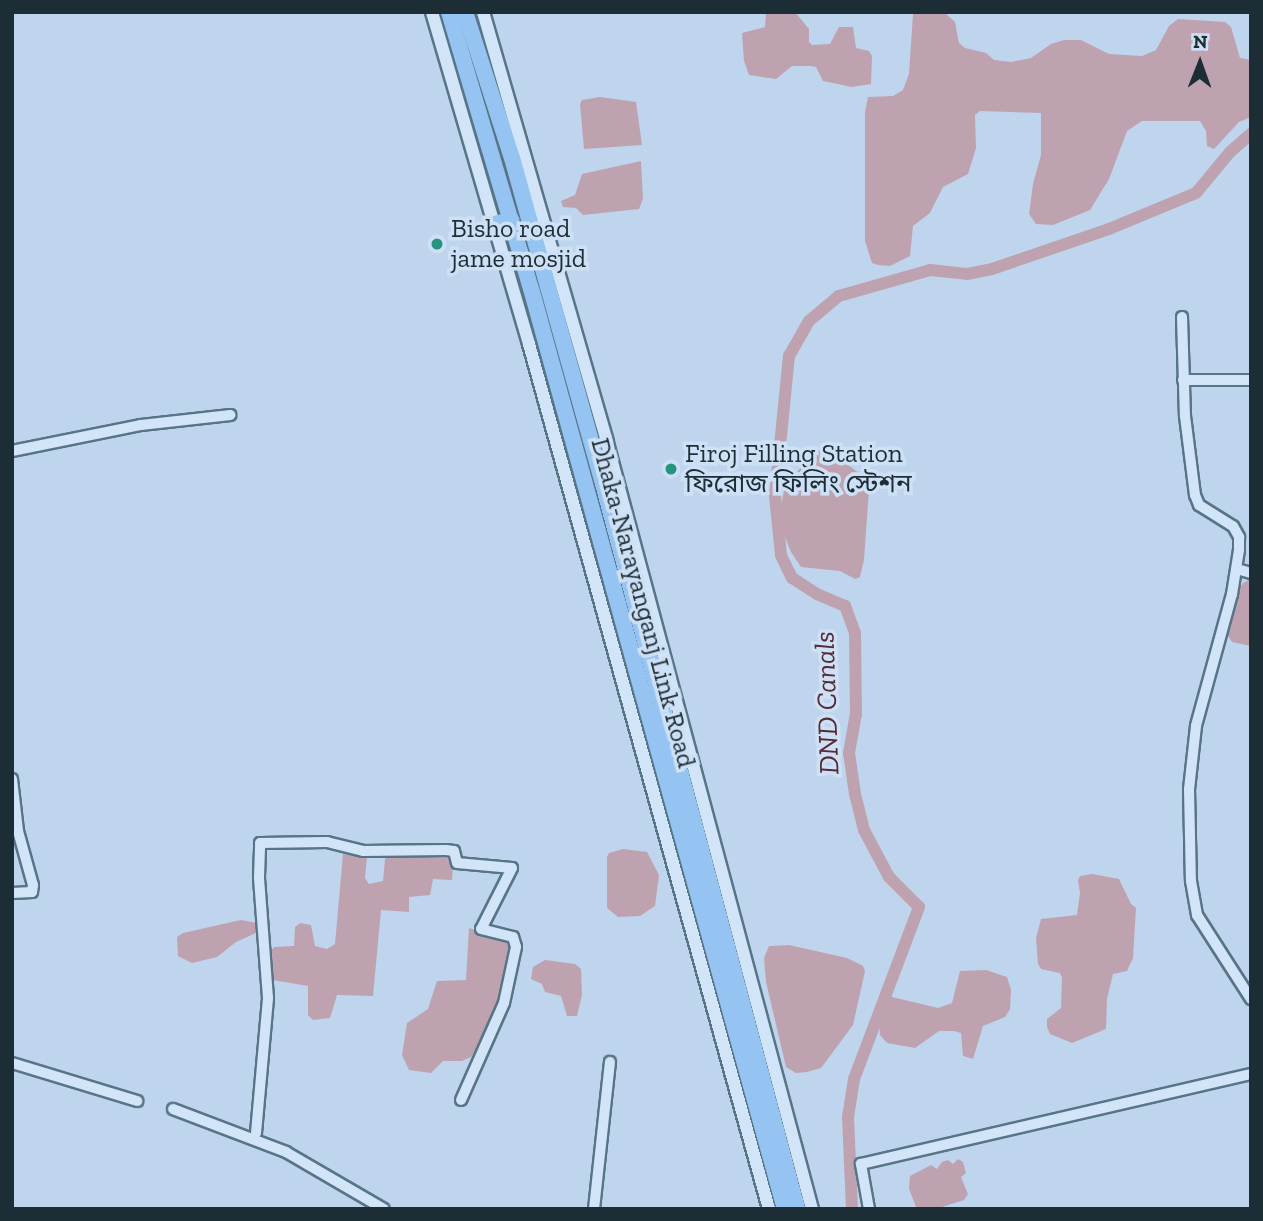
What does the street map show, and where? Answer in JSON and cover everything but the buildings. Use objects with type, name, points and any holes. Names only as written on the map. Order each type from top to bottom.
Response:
[{"type":"main road","name":"Dhaka-Narayanganj Link Road","points":[[449,12],[512,220],[537,342],[699,874],[785,1209]]},
{"type":"main road","name":"Dhaka-Narayanganj Link Road","points":[[465,12],[499,97],[631,563],[699,874]]},
{"type":"main road","points":[[494,225],[512,220]]},
{"type":"main road","points":[[594,582],[611,578]]},
{"type":"main road","name":"Dhaka-Narayanganj Link Road","points":[[712,922],[797,1209]]},
{"type":"street","points":[[432,12],[494,225],[537,342],[594,582],[699,874],[812,1209]]},
{"type":"street","points":[[483,12],[499,97]]},
{"type":"street","points":[[1182,317],[1183,380],[1195,495],[1199,505],[1233,526],[1239,537],[1237,569],[1196,726],[1189,789],[1189,859],[1197,915],[1251,999]]},
{"type":"street","points":[[1183,380],[1251,380]]},
{"type":"street","points":[[12,451],[141,425],[230,415]]},
{"type":"street","points":[[1237,569],[1251,573]]},
{"type":"street","points":[[12,779],[18,831],[33,885],[32,892],[12,893]]},
{"type":"street","points":[[256,1133],[268,999],[259,877],[260,843],[327,842],[363,851],[446,850],[454,851],[457,863],[512,868],[481,929],[513,937],[516,947],[504,1003],[461,1100]]},
{"type":"street","points":[[699,874],[769,1209]]},
{"type":"street","points":[[594,1209],[610,1062]]},
{"type":"street","points":[[12,1063],[137,1101]]},
{"type":"street","points":[[869,1209],[861,1164],[1251,1074]]},
{"type":"street","points":[[173,1109],[286,1152],[384,1209]]},
{"type":"shaded area","points":[[766,12],[795,12],[809,29],[809,42],[812,45],[830,44],[839,27],[853,27],[856,48],[869,51],[872,56],[871,84],[852,87],[823,81],[816,67],[810,66],[792,66],[776,79],[749,75],[744,61],[742,33],[765,27]]},
{"type":"shaded area","points":[[945,13],[955,22],[959,43],[965,48],[986,53],[994,60],[1011,62],[1031,58],[1051,44],[1064,40],[1081,40],[1109,54],[1142,56],[1156,50],[1169,26],[1178,19],[1225,22],[1231,27],[1240,58],[1251,60],[1251,117],[1239,122],[1214,149],[1207,146],[1206,131],[1200,121],[1142,121],[1127,131],[1109,179],[1090,210],[1053,225],[1036,224],[1029,214],[1041,155],[1041,113],[980,111],[975,115],[976,148],[968,174],[943,187],[930,213],[913,226],[910,256],[890,266],[878,265],[872,263],[865,241],[865,112],[868,97],[893,96],[903,90],[909,74],[913,14]]},
{"type":"shaded area","points":[[600,97],[636,102],[642,145],[584,149],[580,104],[582,100]]},
{"type":"shaded area","points":[[641,161],[643,199],[639,209],[583,215],[576,208],[563,207],[561,201],[575,195],[582,174]]},
{"type":"shaded area","points":[[826,448],[841,452],[844,462],[863,476],[869,489],[864,560],[860,577],[855,579],[840,571],[801,567],[783,532],[780,511],[785,486],[815,451]]},
{"type":"shaded area","points":[[1251,579],[1251,646],[1232,642],[1226,633],[1237,593],[1243,583]]},
{"type":"shaded area","points":[[623,849],[647,852],[659,875],[655,906],[640,916],[618,917],[607,908],[607,857],[609,853]]},
{"type":"shaded area","points":[[343,854],[367,857],[365,878],[369,884],[383,881],[385,859],[389,854],[446,857],[453,864],[452,880],[433,879],[430,895],[409,897],[409,912],[381,910],[373,996],[337,995],[330,1018],[313,1020],[308,1015],[308,986],[273,980],[270,952],[274,947],[294,946],[295,927],[300,923],[311,925],[315,946],[327,949],[335,944]]},
{"type":"shaded area","points":[[1092,874],[1119,879],[1131,904],[1136,908],[1133,958],[1127,971],[1113,974],[1107,999],[1106,1029],[1072,1043],[1050,1034],[1047,1027],[1047,1019],[1061,1008],[1062,978],[1060,973],[1041,969],[1038,964],[1036,938],[1041,919],[1077,915],[1080,893],[1078,880],[1080,876]]},
{"type":"shaded area","points":[[241,920],[257,923],[258,932],[236,942],[217,957],[192,963],[178,956],[177,937],[183,933]]},
{"type":"shaded area","points":[[469,928],[513,943],[494,1019],[471,1057],[462,1061],[443,1061],[431,1073],[409,1070],[402,1055],[407,1023],[428,1009],[437,981],[466,980]]},
{"type":"shaded area","points":[[789,945],[847,958],[863,966],[865,971],[853,1025],[821,1068],[807,1072],[796,1073],[786,1067],[766,982],[764,958],[769,946]]},
{"type":"shaded area","points":[[545,960],[575,964],[581,969],[582,995],[577,1016],[567,1016],[561,996],[545,992],[542,984],[531,979],[533,967]]},
{"type":"shaded area","points":[[986,970],[1007,977],[1011,990],[1010,1009],[1005,1017],[983,1026],[973,1059],[963,1056],[961,1033],[954,1031],[939,1031],[915,1048],[887,1043],[880,1035],[879,1022],[888,996],[938,1008],[952,1003],[960,971]]},
{"type":"shaded area","points":[[958,1159],[963,1162],[966,1173],[961,1177],[968,1194],[964,1200],[936,1209],[916,1207],[909,1189],[910,1176],[931,1165],[937,1169],[942,1162],[948,1160],[953,1164]]},
{"type":"waterway","name":"DND Canals","points":[[852,1209],[848,1117],[854,1079],[919,907],[889,877],[864,830],[855,794],[849,753],[856,715],[855,633],[845,606],[817,594],[792,578],[781,555],[775,496],[789,356],[809,321],[839,296],[930,270],[967,274],[992,269],[1109,229],[1196,193],[1230,152],[1251,134]]},
{"type":"place","name":"Bisho road jame mosjid","points":[[437,244]]},
{"type":"place","name":"Firoj Filling Station ফিরোজ ফিলিং স্টেশন","points":[[671,469]]}]
